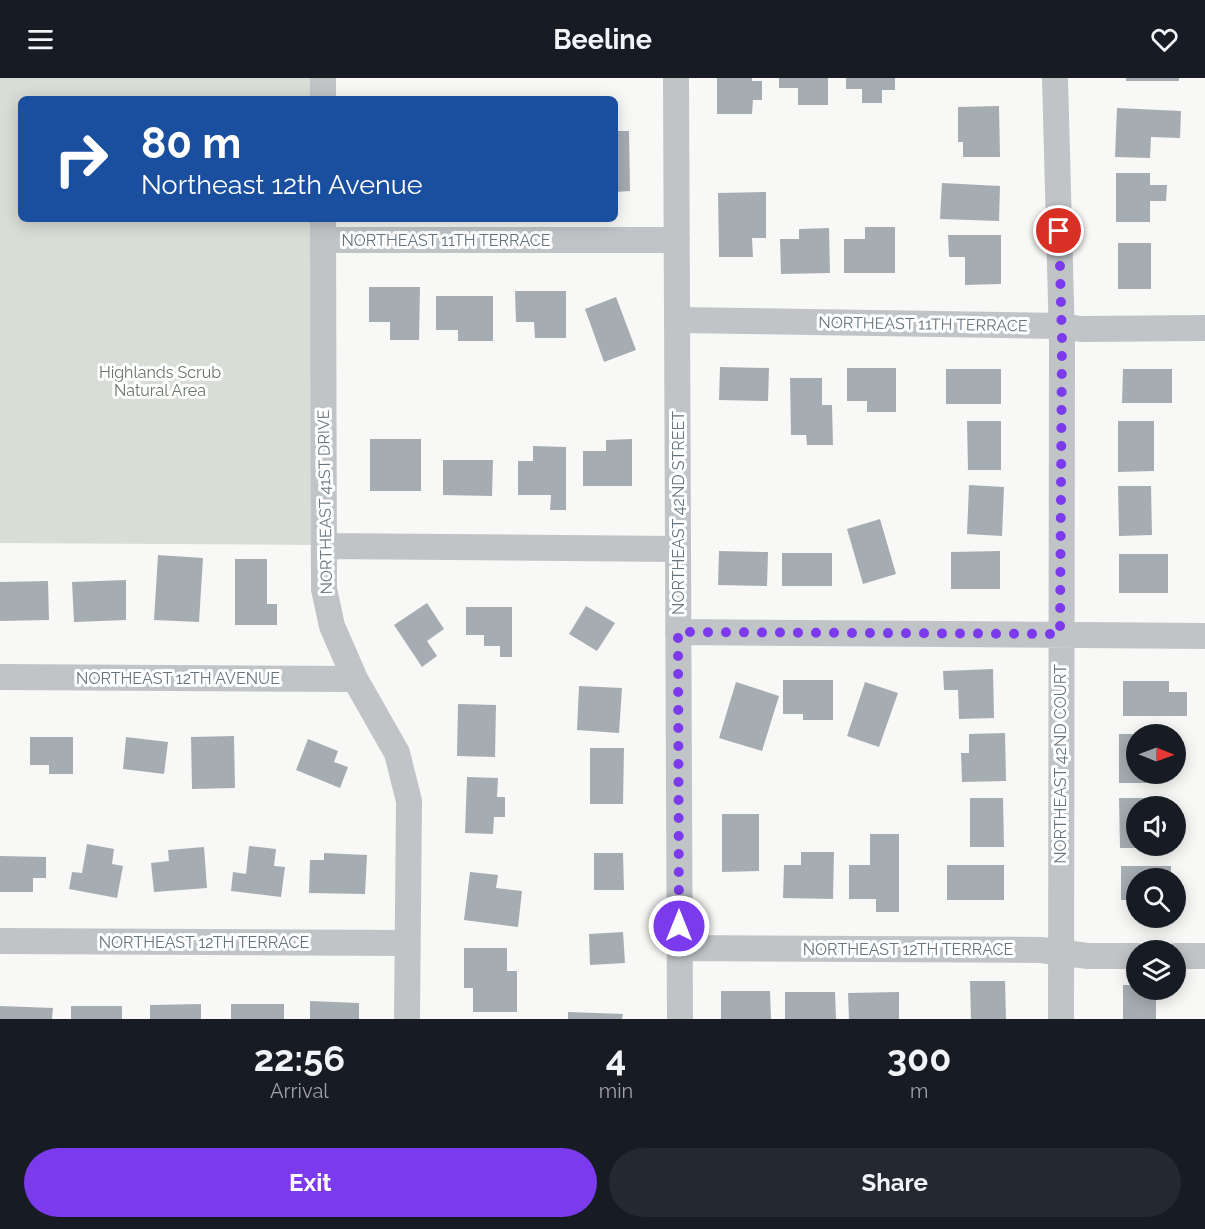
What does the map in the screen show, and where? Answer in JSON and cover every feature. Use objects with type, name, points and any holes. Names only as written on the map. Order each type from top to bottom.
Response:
[{"type":"street","points":[[323,78],[323,96]]},
{"type":"street","name":"NORTHEAST 42ND STREET","points":[[676,78],[680,1019]]},
{"type":"street","name":"NORTHEAST 42ND COURT","points":[[1055,78],[1061,326],[1061,1019]]},
{"type":"street","name":"NORTHEAST 11TH TERRACE","points":[[323,230],[677,240]]},
{"type":"street","name":"NORTHEAST 41ST DRIVE","points":[[323,230],[324,589],[332,626],[356,679],[397,753],[409,801],[407,1019]]},
{"type":"street","name":"NORTHEAST 11TH TERRACE","points":[[677,320],[1081,328],[1205,328]]},
{"type":"street","points":[[324,546],[678,549]]},
{"type":"street","points":[[678,632],[1205,636]]},
{"type":"street","name":"NORTHEAST 12TH AVENUE","points":[[0,677],[356,679]]},
{"type":"street","name":"NORTHEAST 12TH TERRACE","points":[[0,941],[407,943]]},
{"type":"street","name":"NORTHEAST 12TH TERRACE","points":[[680,948],[1060,952],[1088,956],[1126,956]]},
{"type":"street","points":[[1186,956],[1205,956]]},
{"type":"green space","name":"Highlands Scrub Natural Area","points":[[0,78],[318,78],[318,96],[18,96],[18,222],[319,222],[321,545],[0,543]]},
{"type":"building","points":[[717,78],[752,78],[752,81],[762,81],[762,100],[753,100],[752,114],[717,114]]},
{"type":"building","points":[[779,78],[828,78],[828,105],[798,105],[798,88],[779,88]]},
{"type":"building","points":[[846,78],[895,78],[895,90],[882,90],[882,103],[862,103],[862,89],[846,89]]},
{"type":"building","points":[[1126,78],[1179,78],[1179,81],[1126,81]]},
{"type":"building","points":[[999,106],[1000,157],[963,157],[963,142],[958,142],[958,107]]},
{"type":"building","points":[[1117,108],[1181,111],[1180,138],[1151,137],[1150,158],[1115,157]]},
{"type":"building","points":[[618,131],[629,131],[630,191],[618,192]]},
{"type":"building","points":[[1116,173],[1150,173],[1150,185],[1167,185],[1166,201],[1150,201],[1150,222],[1116,222]]},
{"type":"building","points":[[942,183],[1000,186],[999,221],[940,219]]},
{"type":"building","points":[[766,192],[766,238],[752,238],[753,257],[719,257],[718,193]]},
{"type":"building","points":[[865,227],[895,227],[895,273],[844,273],[844,239],[865,239]]},
{"type":"building","points":[[829,228],[830,273],[781,274],[780,239],[799,239],[799,229]]},
{"type":"building","points":[[948,235],[1001,235],[1001,284],[965,285],[965,257],[949,257]]},
{"type":"building","points":[[1118,243],[1151,243],[1151,289],[1118,289]]},
{"type":"building","points":[[369,287],[420,287],[419,340],[390,340],[390,322],[369,322]]},
{"type":"building","points":[[515,291],[566,291],[566,338],[535,338],[534,322],[516,322]]},
{"type":"building","points":[[436,296],[493,296],[493,341],[458,341],[458,330],[436,330]]},
{"type":"building","points":[[616,297],[636,350],[604,362],[585,309]]},
{"type":"building","points":[[720,367],[769,368],[768,401],[719,400]]},
{"type":"building","points":[[847,368],[896,368],[896,412],[867,412],[867,401],[847,401]]},
{"type":"building","points":[[946,369],[1001,369],[1001,404],[946,404]]},
{"type":"building","points":[[1123,369],[1172,369],[1172,403],[1122,403]]},
{"type":"building","points":[[790,378],[822,378],[822,405],[832,405],[833,445],[807,445],[806,435],[791,435]]},
{"type":"building","points":[[967,421],[1001,421],[1001,470],[968,470]]},
{"type":"building","points":[[1118,421],[1154,421],[1154,471],[1118,472]]},
{"type":"building","points":[[370,439],[421,439],[421,491],[370,491]]},
{"type":"building","points":[[632,439],[632,486],[583,486],[583,451],[606,451],[606,440]]},
{"type":"building","points":[[533,446],[566,447],[566,510],[550,510],[551,495],[518,495],[518,461],[533,461]]},
{"type":"building","points":[[443,460],[493,460],[492,496],[443,495]]},
{"type":"building","points":[[969,485],[1004,487],[1002,536],[967,534]]},
{"type":"building","points":[[1118,486],[1151,486],[1152,535],[1119,536]]},
{"type":"building","points":[[880,519],[896,574],[863,584],[847,529]]},
{"type":"building","points":[[719,551],[768,552],[767,586],[718,585]]},
{"type":"building","points":[[1000,551],[1000,589],[951,589],[951,552]]},
{"type":"building","points":[[782,553],[832,553],[832,586],[782,586]]},
{"type":"building","points":[[1119,554],[1168,554],[1168,593],[1119,593]]},
{"type":"building","points":[[158,555],[203,558],[199,622],[154,620]]},
{"type":"building","points":[[235,559],[267,559],[267,604],[277,604],[277,625],[235,625]]},
{"type":"building","points":[[126,580],[126,620],[74,622],[72,582]]},
{"type":"building","points":[[48,581],[49,620],[0,621],[0,582]]},
{"type":"building","points":[[427,603],[444,629],[427,641],[437,656],[422,667],[394,625]]},
{"type":"building","points":[[586,606],[615,623],[597,651],[569,634]]},
{"type":"building","points":[[466,607],[512,607],[512,657],[500,657],[500,646],[484,646],[484,635],[466,635]]},
{"type":"building","points":[[993,669],[994,718],[959,719],[958,690],[944,690],[943,671]]},
{"type":"building","points":[[783,680],[833,680],[833,720],[803,720],[803,714],[783,714]]},
{"type":"building","points":[[1123,681],[1169,681],[1169,692],[1187,692],[1187,716],[1123,716]]},
{"type":"building","points":[[736,682],[779,696],[762,751],[719,738]]},
{"type":"building","points":[[865,682],[898,693],[879,747],[847,736]]},
{"type":"building","points":[[579,686],[622,688],[619,733],[577,730]]},
{"type":"building","points":[[458,704],[496,705],[495,757],[457,756]]},
{"type":"building","points":[[1005,733],[1006,781],[962,782],[961,753],[969,753],[969,734]]},
{"type":"building","points":[[1119,734],[1126,734],[1126,783],[1119,783]]},
{"type":"building","points":[[234,736],[235,788],[192,789],[191,737]]},
{"type":"building","points":[[30,737],[73,737],[73,774],[49,774],[49,765],[30,765]]},
{"type":"building","points":[[126,737],[168,742],[164,774],[123,769]]},
{"type":"building","points":[[308,739],[338,751],[334,762],[348,767],[340,788],[296,770]]},
{"type":"building","points":[[590,748],[624,748],[623,804],[590,804]]},
{"type":"building","points":[[467,777],[498,778],[497,797],[505,797],[505,817],[494,817],[493,834],[465,833]]},
{"type":"building","points":[[970,798],[1003,798],[1004,847],[970,847]]},
{"type":"building","points":[[1119,798],[1126,798],[1126,848],[1120,848]]},
{"type":"building","points":[[722,814],[759,814],[759,871],[722,872]]},
{"type":"building","points":[[870,834],[899,834],[899,912],[876,912],[876,899],[849,899],[849,865],[870,865]]},
{"type":"building","points":[[87,844],[114,849],[112,864],[123,866],[117,898],[69,889],[72,872],[82,873]]},
{"type":"building","points":[[249,846],[276,849],[274,866],[285,867],[281,897],[231,891],[233,872],[246,874]]},
{"type":"building","points":[[204,847],[207,888],[154,892],[151,863],[169,861],[168,850]]},
{"type":"building","points":[[801,852],[834,852],[833,899],[783,898],[784,865],[801,865]]},
{"type":"building","points":[[324,853],[367,855],[365,894],[309,893],[310,860],[324,860]]},
{"type":"building","points":[[594,853],[623,853],[624,890],[594,890]]},
{"type":"building","points":[[0,856],[46,857],[46,878],[33,878],[33,892],[0,892]]},
{"type":"building","points":[[947,865],[1004,865],[1004,900],[947,900]]},
{"type":"building","points":[[1121,866],[1171,866],[1171,868],[1126,868],[1126,900],[1121,900]]},
{"type":"building","points":[[470,872],[498,875],[496,888],[522,891],[518,927],[464,920]]},
{"type":"building","points":[[623,932],[625,963],[590,965],[589,934]]},
{"type":"building","points":[[464,948],[507,948],[507,971],[517,971],[517,1012],[473,1012],[473,988],[464,988]]},
{"type":"building","points":[[970,981],[1005,981],[1006,1019],[971,1019]]},
{"type":"building","points":[[1123,985],[1126,985],[1126,1000],[1156,1000],[1156,1019],[1123,1019]]},
{"type":"building","points":[[721,991],[770,991],[771,1019],[721,1019]]},
{"type":"building","points":[[785,992],[835,992],[836,1019],[785,1019]]},
{"type":"building","points":[[899,992],[899,1019],[849,1019],[848,993]]},
{"type":"building","points":[[310,1001],[359,1003],[359,1019],[310,1019]]},
{"type":"building","points":[[201,1004],[201,1019],[150,1019],[150,1005]]},
{"type":"building","points":[[231,1004],[284,1004],[284,1019],[231,1019]]},
{"type":"building","points":[[0,1006],[53,1008],[52,1019],[0,1019]]},
{"type":"building","points":[[71,1006],[122,1006],[122,1019],[71,1019]]},
{"type":"building","points":[[568,1012],[623,1014],[622,1019],[568,1019]]},
{"type":"route","points":[[679,926],[678,632],[1060,634],[1062,340],[1059,231]]}]
